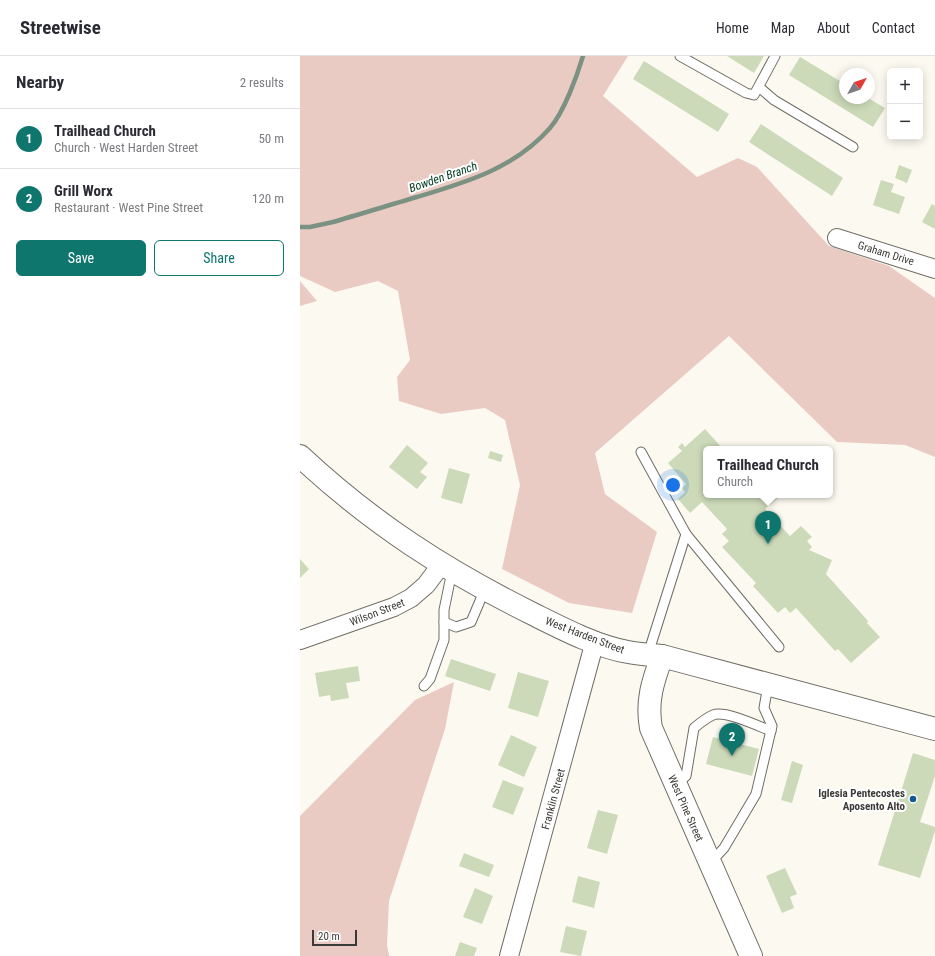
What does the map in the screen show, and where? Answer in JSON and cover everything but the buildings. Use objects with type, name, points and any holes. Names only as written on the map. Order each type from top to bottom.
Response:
[{"type":"main road","name":"West Harden Street","points":[[300,456],[372,518],[447,568],[550,622],[595,641],[628,652],[655,655],[768,683],[935,729]]},
{"type":"main road","name":"West Pine Street","points":[[655,655],[648,713],[651,728],[751,956]]},
{"type":"street","name":"Graham Drive","points":[[837,238],[935,269]]},
{"type":"street","name":"Wilson Street","points":[[300,640],[394,607],[411,598],[447,568]]},
{"type":"street","name":"Franklin Street","points":[[509,956],[595,641]]},
{"type":"lane","points":[[680,56],[746,93],[754,95],[775,56]]},
{"type":"lane","points":[[759,87],[774,100],[853,147]]},
{"type":"lane","points":[[641,452],[686,534],[779,647]]},
{"type":"lane","points":[[655,655],[686,534]]},
{"type":"lane","points":[[424,686],[430,679],[444,640],[444,610],[447,568]]},
{"type":"lane","points":[[444,622],[456,627],[471,622],[485,589]]},
{"type":"lane","points":[[710,863],[724,848],[756,794],[772,726],[764,708],[768,683]]},
{"type":"lane","points":[[676,785],[686,776],[694,728],[703,720],[714,714],[737,718],[770,731]]},
{"type":"shaded area","points":[[300,56],[628,56],[603,96],[697,177],[738,158],[757,167],[829,246],[889,266],[935,298],[935,457],[905,445],[837,442],[729,336],[595,453],[605,494],[657,532],[632,613],[569,603],[502,569],[520,485],[505,420],[485,408],[441,414],[399,401],[397,377],[410,360],[398,291],[378,281],[335,292],[300,276]]},
{"type":"shaded area","points":[[300,281],[317,301],[300,306]]},
{"type":"shaded area","points":[[454,682],[445,729],[389,901],[387,945],[389,956],[300,956],[300,816],[415,700]]},
{"type":"waterway","name":"Bowden Branch","points":[[300,227],[310,227],[333,222],[454,186],[489,172],[521,154],[536,142],[555,121],[570,94],[583,56]]},
{"type":"place","name":"Trailhead Church","points":[[768,544]]},
{"type":"place","name":"Grill Worx","points":[[732,756]]},
{"type":"place","name":"Iglesia Pentecostes Aposento Alto","points":[[913,799]]}]
